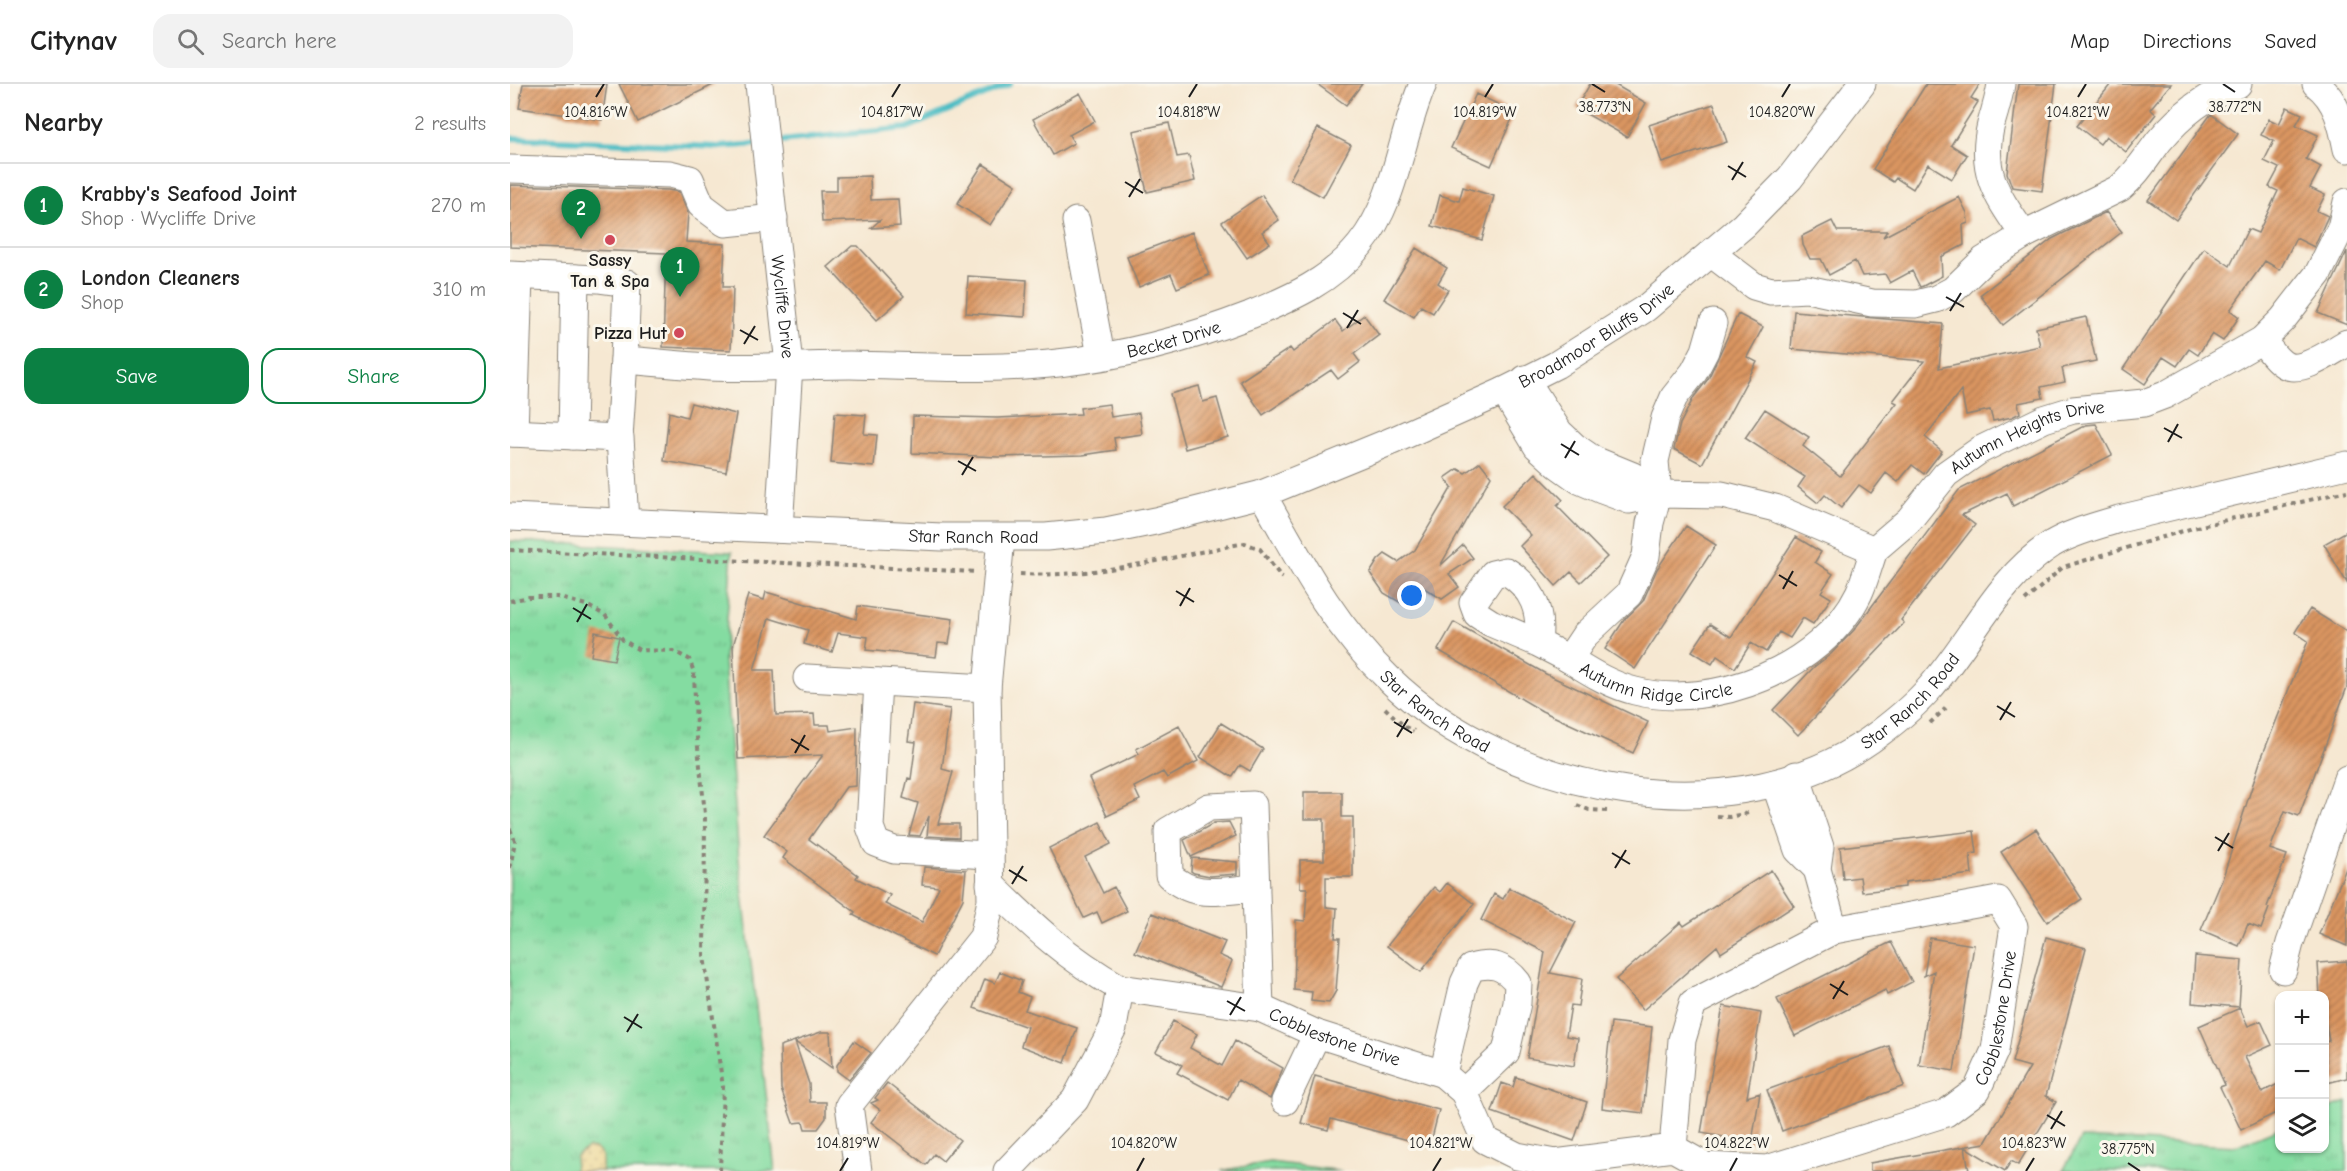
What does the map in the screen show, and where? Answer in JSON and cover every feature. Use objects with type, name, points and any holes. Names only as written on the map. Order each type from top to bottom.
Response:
[{"type":"street","name":"Wycliffe Drive","points":[[759,84],[789,365],[778,529]]},
{"type":"street","name":"Becket Drive","points":[[624,360],[711,367],[986,366],[1057,363],[1152,348],[1214,329],[1291,299],[1317,284],[1341,266],[1374,226],[1385,203],[1411,113],[1423,84]]},
{"type":"street","name":"Broadmoor Bluffs Drive","points":[[1262,494],[1394,440],[1515,385],[1556,365],[1646,308],[1712,254],[1790,178],[1862,84]]},
{"type":"street","points":[[2001,84],[1987,146],[1987,166],[1992,184],[2024,234]]},
{"type":"street","points":[[1712,254],[1755,286],[1771,291],[1807,289],[1872,303],[1916,304],[1936,300],[1953,290],[1984,260],[2024,234],[2120,188],[2145,163],[2174,124],[2194,105],[2238,84]]},
{"type":"street","points":[[2316,84],[2331,98],[2341,120],[2347,149]]},
{"type":"street","points":[[510,168],[670,174],[690,179],[701,205],[724,223],[774,218]]},
{"type":"street","name":"Autumn Heights Drive","points":[[1874,550],[1909,520],[1946,474],[1980,450],[2044,419],[2073,410],[2144,403],[2165,395],[2262,340],[2283,319],[2318,274],[2341,228],[2347,202]]},
{"type":"street","points":[[1076,221],[1101,356]]},
{"type":"street","points":[[620,437],[512,433],[515,275],[627,283],[620,437],[625,522]]},
{"type":"street","points":[[572,436],[575,278]]},
{"type":"street","points":[[1658,494],[1655,461],[1665,418],[1674,397],[1700,362],[1713,323]]},
{"type":"street","points":[[2262,340],[2282,364],[2290,367],[2300,367],[2347,343]]},
{"type":"street","points":[[1515,385],[1537,446],[1579,480],[1629,500],[1658,494],[1722,495],[1775,507],[1874,550]]},
{"type":"street","name":"Star Ranch Road","points":[[510,517],[1002,538],[1106,531],[1262,494],[1332,615],[1389,680],[1428,710],[1467,735],[1506,755],[1549,772],[1590,785],[1677,796],[1711,795],[1785,787],[1846,755],[1879,734],[1906,711],[1941,673],[2004,586],[2028,562],[2054,543],[2119,519],[2347,465]]},
{"type":"street","name":"Autumn Ridge Circle","points":[[1658,494],[1650,523],[1646,556],[1629,594],[1585,635],[1569,659],[1607,682],[1646,693],[1698,695],[1725,692],[1751,683],[1800,657],[1839,620],[1858,594],[1874,550]]},
{"type":"street","points":[[858,1171],[849,1106],[983,937],[990,901],[987,688],[1002,538]]},
{"type":"street","points":[[1538,642],[1569,659]]},
{"type":"street","points":[[807,678],[987,688]]},
{"type":"street","points":[[878,682],[870,826],[876,843],[894,850],[990,855]]},
{"type":"street","points":[[2283,970],[2290,943],[2347,779]]},
{"type":"street","points":[[1785,787],[1820,847],[1817,868],[1834,930]]},
{"type":"street","name":"Cobblestone Drive","points":[[990,884],[1036,929],[1080,965],[1120,988],[1260,1008],[1317,1034],[1443,1074],[1464,1092],[1485,1140],[1517,1156],[1555,1163],[1673,1148],[1705,1166],[1767,1169],[1946,1113],[1977,1090],[1995,1050],[2014,926],[1998,900],[1834,930],[1693,1003],[1682,1040],[1673,1148]]},
{"type":"street","points":[[1256,888],[1260,1008]]},
{"type":"street","points":[[1443,1074],[1464,983],[1471,968],[1488,963],[1507,969],[1518,983],[1517,1004],[1506,1052],[1464,1092]]},
{"type":"street","points":[[1007,1171],[1075,1100],[1113,1028],[1120,988]]},
{"type":"street","points":[[1285,1101],[1317,1034]]},
{"type":"path","points":[[2019,607],[2063,567],[2193,528],[2347,491]]},
{"type":"path","points":[[510,550],[1046,575],[1101,571],[1245,543],[1260,549],[1288,586]]},
{"type":"path","points":[[510,601],[529,597],[557,597],[586,605],[605,615],[623,639],[639,650],[673,651],[689,659],[694,672],[696,728],[705,814],[704,956],[723,1086],[720,1171]]},
{"type":"path","points":[[1928,724],[1938,718],[1950,702]]},
{"type":"path","points":[[1381,704],[1405,727],[1416,732]]},
{"type":"path","points":[[1706,816],[1729,817],[1785,787]]},
{"type":"path","points":[[1567,800],[1589,810],[1612,811]]},
{"type":"path","points":[[510,830],[515,841],[510,868]]},
{"type":"green space","points":[[510,541],[732,552],[724,660],[739,860],[775,1171],[510,1171]]},
{"type":"green space","points":[[2347,1102],[2347,1171],[2063,1171],[2081,1138],[2236,1146],[2275,1130],[2275,1153],[2329,1153],[2329,1108]]},
{"type":"green space","points":[[1270,1162],[1342,1171],[1220,1171]]},
{"type":"sand","points":[[588,1148],[596,1149],[602,1155],[602,1171],[574,1171],[576,1156]]},
{"type":"building","points":[[523,84],[607,84],[602,120],[519,108]]},
{"type":"building","points":[[619,84],[715,84],[638,122]]},
{"type":"building","points":[[1317,84],[1362,84],[1346,105]]},
{"type":"building","points":[[1590,84],[1614,84],[1646,103],[1627,137],[1576,108]]},
{"type":"building","points":[[1926,84],[1980,84],[1971,98],[1978,102],[1951,145],[1967,155],[1952,179],[1928,164],[1913,189],[1896,178],[1893,182],[1873,169]]},
{"type":"building","points":[[2018,84],[2056,84],[2042,191],[2012,187],[2007,173]]},
{"type":"building","points":[[2111,84],[2171,84],[2150,109],[2156,114],[2126,152],[2106,136],[2100,144],[2077,126]]},
{"type":"building","points":[[1080,93],[1095,121],[1069,135],[1074,143],[1053,155],[1033,119]]},
{"type":"building","points":[[1476,94],[1515,112],[1491,166],[1451,148]]},
{"type":"building","points":[[1714,104],[1727,142],[1662,163],[1649,125]]},
{"type":"building","points":[[2287,107],[2302,114],[2296,125],[2318,135],[2306,159],[2321,167],[2310,188],[2325,195],[2317,211],[2328,216],[2314,247],[2296,238],[2280,270],[2265,261],[2230,310],[2239,317],[2223,341],[2212,334],[2198,355],[2189,349],[2177,366],[2163,357],[2145,384],[2123,369],[2204,248],[2230,266],[2248,229],[2258,233],[2278,191],[2269,187],[2279,168],[2264,161],[2274,141],[2261,135],[2269,119],[2279,124]]},
{"type":"building","points":[[2211,114],[2238,134],[2176,220],[2148,200]]},
{"type":"building","points":[[1169,123],[1177,157],[1189,155],[1195,181],[1147,192],[1133,131]]},
{"type":"building","points":[[1318,128],[1351,145],[1323,197],[1290,179]]},
{"type":"building","points":[[983,164],[1016,185],[990,225],[957,204]]},
{"type":"building","points":[[870,176],[871,200],[898,199],[900,226],[871,228],[880,220],[822,222],[820,191],[837,191],[837,177]]},
{"type":"building","points":[[510,185],[679,192],[688,213],[686,242],[725,244],[723,287],[733,287],[731,350],[663,347],[666,253],[510,247]]},
{"type":"building","points":[[1463,187],[1494,196],[1482,240],[1432,226],[1440,195],[1459,201]]},
{"type":"building","points":[[1262,195],[1279,220],[1262,232],[1270,243],[1247,258],[1222,222]]},
{"type":"building","points":[[1959,197],[1967,213],[1968,223],[1963,225],[1964,245],[1941,257],[1942,276],[1920,287],[1912,271],[1890,283],[1885,274],[1862,276],[1855,261],[1829,275],[1821,259],[1810,259],[1803,245],[1802,236],[1832,221],[1837,231],[1887,231],[1883,237]]},
{"type":"building","points":[[2106,212],[2122,232],[2003,325],[1980,295],[2052,239]]},
{"type":"building","points":[[1192,232],[1209,275],[1177,288],[1171,274],[1139,287],[1127,257]]},
{"type":"building","points":[[852,246],[858,246],[904,296],[877,320],[828,267]]},
{"type":"building","points":[[1416,248],[1447,268],[1438,283],[1448,290],[1433,313],[1421,306],[1414,317],[1384,299]]},
{"type":"building","points":[[2347,251],[2347,325],[2318,313]]},
{"type":"building","points":[[968,276],[1027,280],[1025,317],[966,313]]},
{"type":"building","points":[[1794,311],[1943,324],[1939,368],[2040,346],[2036,328],[2086,317],[2096,361],[2062,368],[2065,382],[2041,387],[2043,398],[2018,403],[2020,413],[2012,417],[1993,421],[1990,410],[1966,415],[1961,390],[1925,437],[1942,451],[1924,474],[1912,465],[1898,482],[1886,473],[1871,493],[1859,485],[1841,508],[1825,495],[1818,503],[1798,487],[1805,477],[1745,438],[1765,409],[1809,437],[1803,446],[1840,476],[1897,403],[1893,401],[1924,361],[1791,349]]},
{"type":"building","points":[[1738,314],[1763,327],[1747,357],[1757,362],[1702,464],[1674,449],[1680,424],[1694,397],[1708,379]]},
{"type":"building","points":[[1364,315],[1379,335],[1354,354],[1360,362],[1338,379],[1331,370],[1263,415],[1240,381],[1290,348],[1293,352],[1335,320],[1343,331]]},
{"type":"building","points":[[1199,386],[1203,402],[1217,398],[1228,437],[1185,449],[1170,394]]},
{"type":"building","points":[[691,403],[736,414],[726,472],[664,461],[669,412],[687,417]]},
{"type":"building","points":[[1109,404],[1111,417],[1139,413],[1142,434],[1114,438],[1116,450],[1083,455],[998,457],[912,453],[913,416],[997,418],[1081,414],[1080,408]]},
{"type":"building","points":[[835,413],[866,415],[864,434],[877,435],[874,467],[831,463]]},
{"type":"building","points":[[2096,424],[2112,455],[2013,506],[2007,493],[1962,515],[1975,525],[1901,620],[1904,623],[1798,735],[1773,710],[1854,630],[1959,490],[2086,425]]},
{"type":"building","points":[[1480,462],[1491,476],[1440,566],[1463,545],[1473,558],[1449,574],[1459,587],[1442,599],[1424,588],[1403,604],[1384,593],[1370,573],[1378,560],[1385,554],[1398,562],[1415,550],[1452,487],[1445,478],[1458,469],[1465,473]]},
{"type":"building","points":[[1536,473],[1563,500],[1557,506],[1607,557],[1581,582],[1571,572],[1556,586],[1520,546],[1531,535],[1502,506]]},
{"type":"building","points":[[1686,526],[1716,545],[1635,669],[1605,649],[1624,620],[1643,601],[1657,569]]},
{"type":"building","points":[[2347,531],[2347,583],[2324,544]]},
{"type":"building","points":[[1796,537],[1821,552],[1815,562],[1833,574],[1821,592],[1831,598],[1813,624],[1803,618],[1790,638],[1779,632],[1766,652],[1751,643],[1735,668],[1717,656],[1712,664],[1692,651],[1710,624],[1731,637]]},
{"type":"building","points":[[766,592],[856,619],[858,606],[953,619],[949,644],[938,643],[936,657],[866,650],[868,637],[838,633],[832,652],[804,644],[808,630],[769,618],[754,670],[774,670],[776,715],[814,714],[815,725],[829,725],[830,731],[857,727],[856,786],[846,787],[809,839],[858,875],[856,878],[890,895],[885,904],[922,922],[939,887],[922,885],[924,867],[966,870],[963,899],[934,956],[853,915],[855,912],[783,858],[787,852],[764,835],[823,755],[738,759],[733,646],[748,595],[764,600]]},
{"type":"building","points":[[2310,609],[2347,632],[2347,687],[2299,816],[2285,811],[2270,849],[2287,855],[2261,929],[2248,924],[2239,946],[2201,930],[2222,880],[2261,759],[2308,641],[2295,632]]},
{"type":"building","points":[[1454,622],[1546,674],[1648,722],[1633,753],[1542,711],[1438,650]]},
{"type":"building","points":[[595,632],[619,637],[614,660],[591,656]]},
{"type":"building","points":[[913,704],[950,709],[942,769],[953,772],[938,824],[959,824],[959,838],[927,836],[929,816],[920,836],[909,835],[918,803],[903,798],[908,778],[911,779],[916,742],[908,741]]},
{"type":"building","points":[[1221,723],[1263,749],[1250,771],[1240,765],[1232,777],[1200,757]]},
{"type":"building","points":[[1179,726],[1198,761],[1167,778],[1163,772],[1134,787],[1140,800],[1107,816],[1089,778],[1139,754],[1136,749]]},
{"type":"building","points":[[1304,792],[1342,792],[1342,817],[1353,817],[1353,877],[1326,877],[1326,907],[1337,908],[1335,938],[1340,938],[1336,991],[1329,1003],[1311,1001],[1312,992],[1294,990],[1296,920],[1305,921],[1307,888],[1300,888],[1300,860],[1324,860],[1324,819],[1304,819]]},
{"type":"building","points":[[1100,822],[1111,844],[1085,857],[1103,893],[1114,887],[1127,911],[1102,923],[1097,912],[1084,918],[1049,848]]},
{"type":"building","points":[[1229,822],[1236,836],[1191,857],[1184,840],[1214,823]]},
{"type":"building","points":[[2036,829],[2082,899],[2047,922],[2001,852]]},
{"type":"building","points":[[1974,831],[1977,853],[1970,854],[1972,874],[1905,882],[1905,887],[1862,892],[1860,877],[1843,879],[1840,847]]},
{"type":"building","points":[[1192,858],[1237,862],[1237,874],[1210,876],[1194,873],[1191,871]]},
{"type":"building","points":[[2347,866],[2347,946],[2319,934]]},
{"type":"building","points":[[1771,870],[1794,906],[1721,953],[1717,946],[1643,1010],[1616,979],[1681,922],[1684,926]]},
{"type":"building","points":[[1447,883],[1474,904],[1421,972],[1387,946],[1434,887],[1440,892]]},
{"type":"building","points":[[1509,888],[1576,922],[1550,973],[1582,979],[1578,1006],[1571,1005],[1566,1036],[1578,1038],[1574,1066],[1527,1058],[1545,952],[1481,920],[1494,894],[1503,899]]},
{"type":"building","points":[[1152,913],[1225,942],[1219,955],[1232,961],[1221,987],[1135,952]]},
{"type":"building","points":[[2046,937],[2086,948],[2046,1096],[2056,1102],[2018,1165],[2011,1161],[2005,1171],[1965,1147],[1969,1171],[1870,1171],[1870,1163],[1985,1143],[2030,1067],[2012,1062]]},
{"type":"building","points":[[1930,938],[1974,945],[1954,1071],[1919,1065],[1934,971],[1924,976]]},
{"type":"building","points":[[1891,942],[1912,982],[1887,995],[1885,990],[1795,1036],[1777,999]]},
{"type":"building","points":[[2195,956],[2242,960],[2239,1007],[2192,1003]]},
{"type":"building","points":[[2347,961],[2347,1078],[2329,1082],[2329,991],[2320,991],[2318,963]]},
{"type":"building","points":[[1000,972],[1022,981],[1018,992],[1030,997],[1025,1010],[1077,1028],[1065,1063],[1021,1046],[1027,1027],[974,1008],[985,979],[995,983]]},
{"type":"building","points":[[1723,1006],[1761,1013],[1747,1097],[1760,1093],[1752,1142],[1701,1133]]},
{"type":"building","points":[[2240,1008],[2248,1026],[2261,1021],[2272,1045],[2245,1057],[2262,1092],[2275,1086],[2275,1113],[2241,1130],[2220,1087],[2225,1085],[2199,1026]]},
{"type":"building","points":[[1173,1021],[1197,1034],[1190,1048],[1222,1066],[1235,1041],[1283,1068],[1270,1099],[1238,1080],[1228,1100],[1177,1073],[1182,1065],[1156,1052]]},
{"type":"building","points":[[1611,1022],[1652,1027],[1643,1113],[1602,1108]]},
{"type":"building","points":[[821,1032],[830,1032],[832,1068],[795,1042],[809,1084],[810,1102],[826,1102],[826,1118],[818,1129],[805,1129],[803,1122],[793,1123],[781,1089],[780,1046]]},
{"type":"building","points":[[854,1041],[871,1053],[849,1080],[837,1071],[837,1065]]},
{"type":"building","points":[[1889,1046],[1904,1086],[1782,1131],[1767,1090]]},
{"type":"building","points":[[1315,1076],[1439,1110],[1430,1146],[1331,1119],[1328,1130],[1301,1123]]},
{"type":"building","points":[[1516,1077],[1587,1102],[1574,1141],[1492,1112],[1502,1083],[1513,1087]]},
{"type":"building","points":[[887,1083],[960,1140],[943,1161],[934,1154],[926,1165],[871,1122],[880,1110],[871,1103],[878,1100],[875,1098]]},
{"type":"waterway","points":[[771,142],[907,128],[1010,84]]},
{"type":"waterway","points":[[510,138],[719,147],[758,144]]},
{"type":"place","name":"London Cleaners","points":[[581,239]]},
{"type":"place","name":"Sassy Tan & Spa","points":[[610,240]]},
{"type":"place","name":"Krabby's Seafood Joint","points":[[680,297]]},
{"type":"place","name":"Pizza Hut","points":[[679,333]]}]
